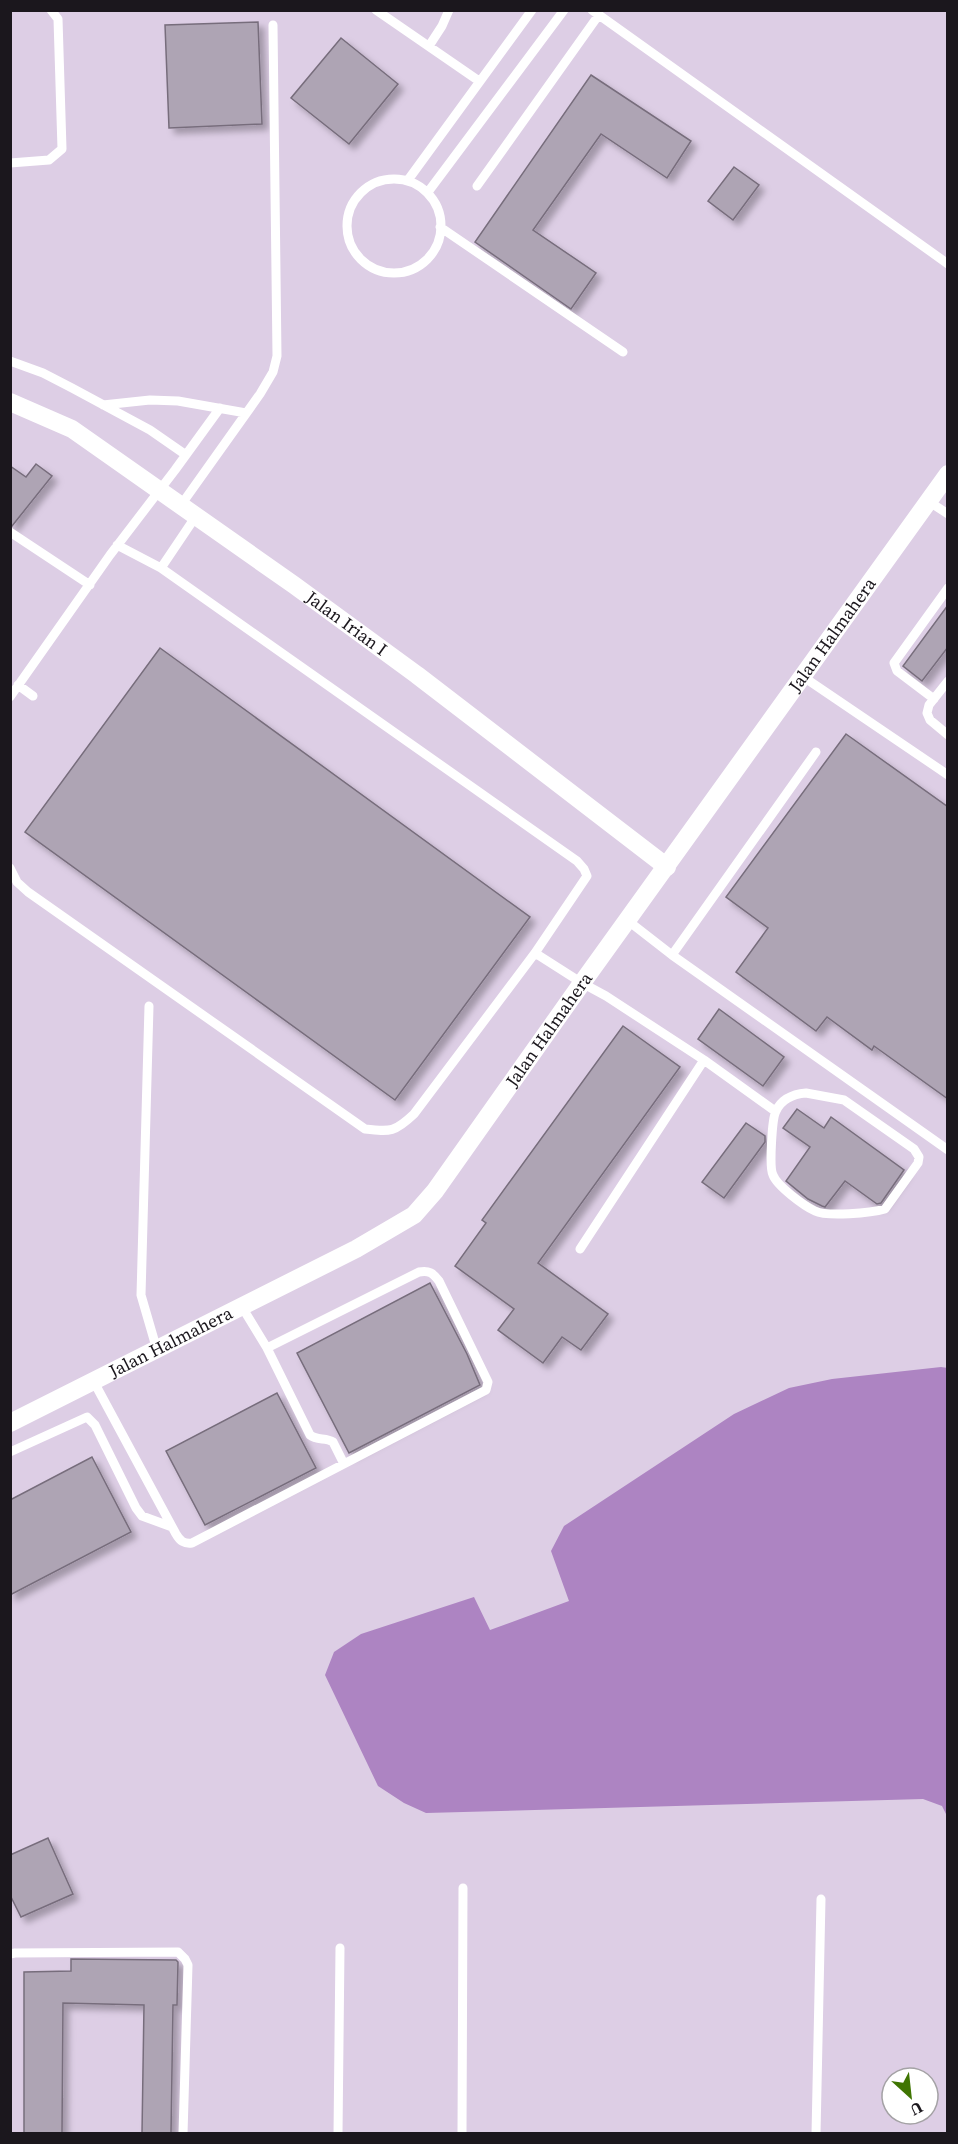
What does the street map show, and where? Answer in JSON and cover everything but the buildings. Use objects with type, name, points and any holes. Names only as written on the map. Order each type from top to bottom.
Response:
[{"type":"street","name":"Jalan Irian I","points":[[10,402],[72,429],[181,505],[417,675],[667,867]]},
{"type":"street","name":"Jalan Halmahera","points":[[10,1422],[356,1249],[414,1215],[435,1191],[948,474]]},
{"type":"lane","points":[[10,163],[49,160],[62,149],[58,19],[51,10]]},
{"type":"lane","points":[[376,10],[479,81]]},
{"type":"lane","points":[[429,46],[449,10]]},
{"type":"lane","points":[[408,180],[532,10]]},
{"type":"lane","points":[[428,192],[564,10]]},
{"type":"lane","points":[[477,186],[595,13],[948,264]]},
{"type":"lane","points":[[181,505],[273,372],[277,356],[273,25]]},
{"type":"lane","points":[[385,179],[408,180],[428,192],[439,212],[440,235],[431,255],[413,269],[390,273],[368,267],[352,250],[346,228],[350,206],[364,188],[375,183],[385,179]]},
{"type":"lane","points":[[440,227],[623,352]]},
{"type":"lane","points":[[10,361],[43,373],[150,430],[186,455]]},
{"type":"lane","points":[[103,405],[150,400],[178,401],[246,413]]},
{"type":"lane","points":[[10,697],[117,545],[160,491],[220,408]]},
{"type":"lane","points":[[928,501],[948,514]]},
{"type":"lane","points":[[161,568],[196,516]]},
{"type":"lane","points":[[10,532],[90,585]]},
{"type":"lane","points":[[10,868],[17,882],[28,892],[365,1130],[385,1131],[400,1127],[414,1114],[535,953],[586,876],[585,869],[578,861],[161,568],[117,545]]},
{"type":"lane","points":[[934,699],[897,671],[894,663],[948,588]]},
{"type":"lane","points":[[802,676],[948,775]]},
{"type":"lane","points":[[948,681],[934,699],[927,713],[930,720],[948,735]]},
{"type":"lane","points":[[18,685],[33,696]]},
{"type":"lane","points":[[672,955],[816,752]]},
{"type":"lane","points":[[627,920],[672,955],[948,1150]]},
{"type":"lane","points":[[535,953],[704,1060],[776,1111]]},
{"type":"lane","points":[[149,1006],[141,1295],[157,1350]]},
{"type":"lane","points":[[580,1249],[704,1060]]},
{"type":"lane","points":[[806,1092],[844,1100],[914,1149],[919,1156],[918,1162],[885,1209],[816,1212],[782,1188],[773,1177],[770,1165],[776,1111],[787,1097],[806,1092]]},
{"type":"lane","points":[[94,1382],[180,1541],[187,1544],[486,1390],[488,1382],[440,1281],[434,1273],[426,1271],[419,1272],[267,1348]]},
{"type":"lane","points":[[242,1307],[267,1348],[310,1436],[333,1442],[344,1464]]},
{"type":"lane","points":[[10,1452],[87,1417],[95,1425],[142,1516],[172,1527]]},
{"type":"lane","points":[[462,2133],[463,1888]]},
{"type":"lane","points":[[816,2133],[821,1899]]},
{"type":"lane","points":[[338,2133],[340,1948]]},
{"type":"lane","points":[[10,1954],[178,1952],[185,1959],[188,1965],[183,2133]]},
{"type":"shaded area","points":[[11,11],[947,11],[947,2133],[11,2134]]},
{"type":"shaded area","points":[[948,1368],[947,1816],[942,1806],[923,1799],[426,1813],[404,1803],[378,1786],[325,1675],[334,1652],[361,1634],[474,1597],[490,1630],[569,1601],[551,1551],[564,1526],[734,1414],[789,1388],[832,1379]]}]
